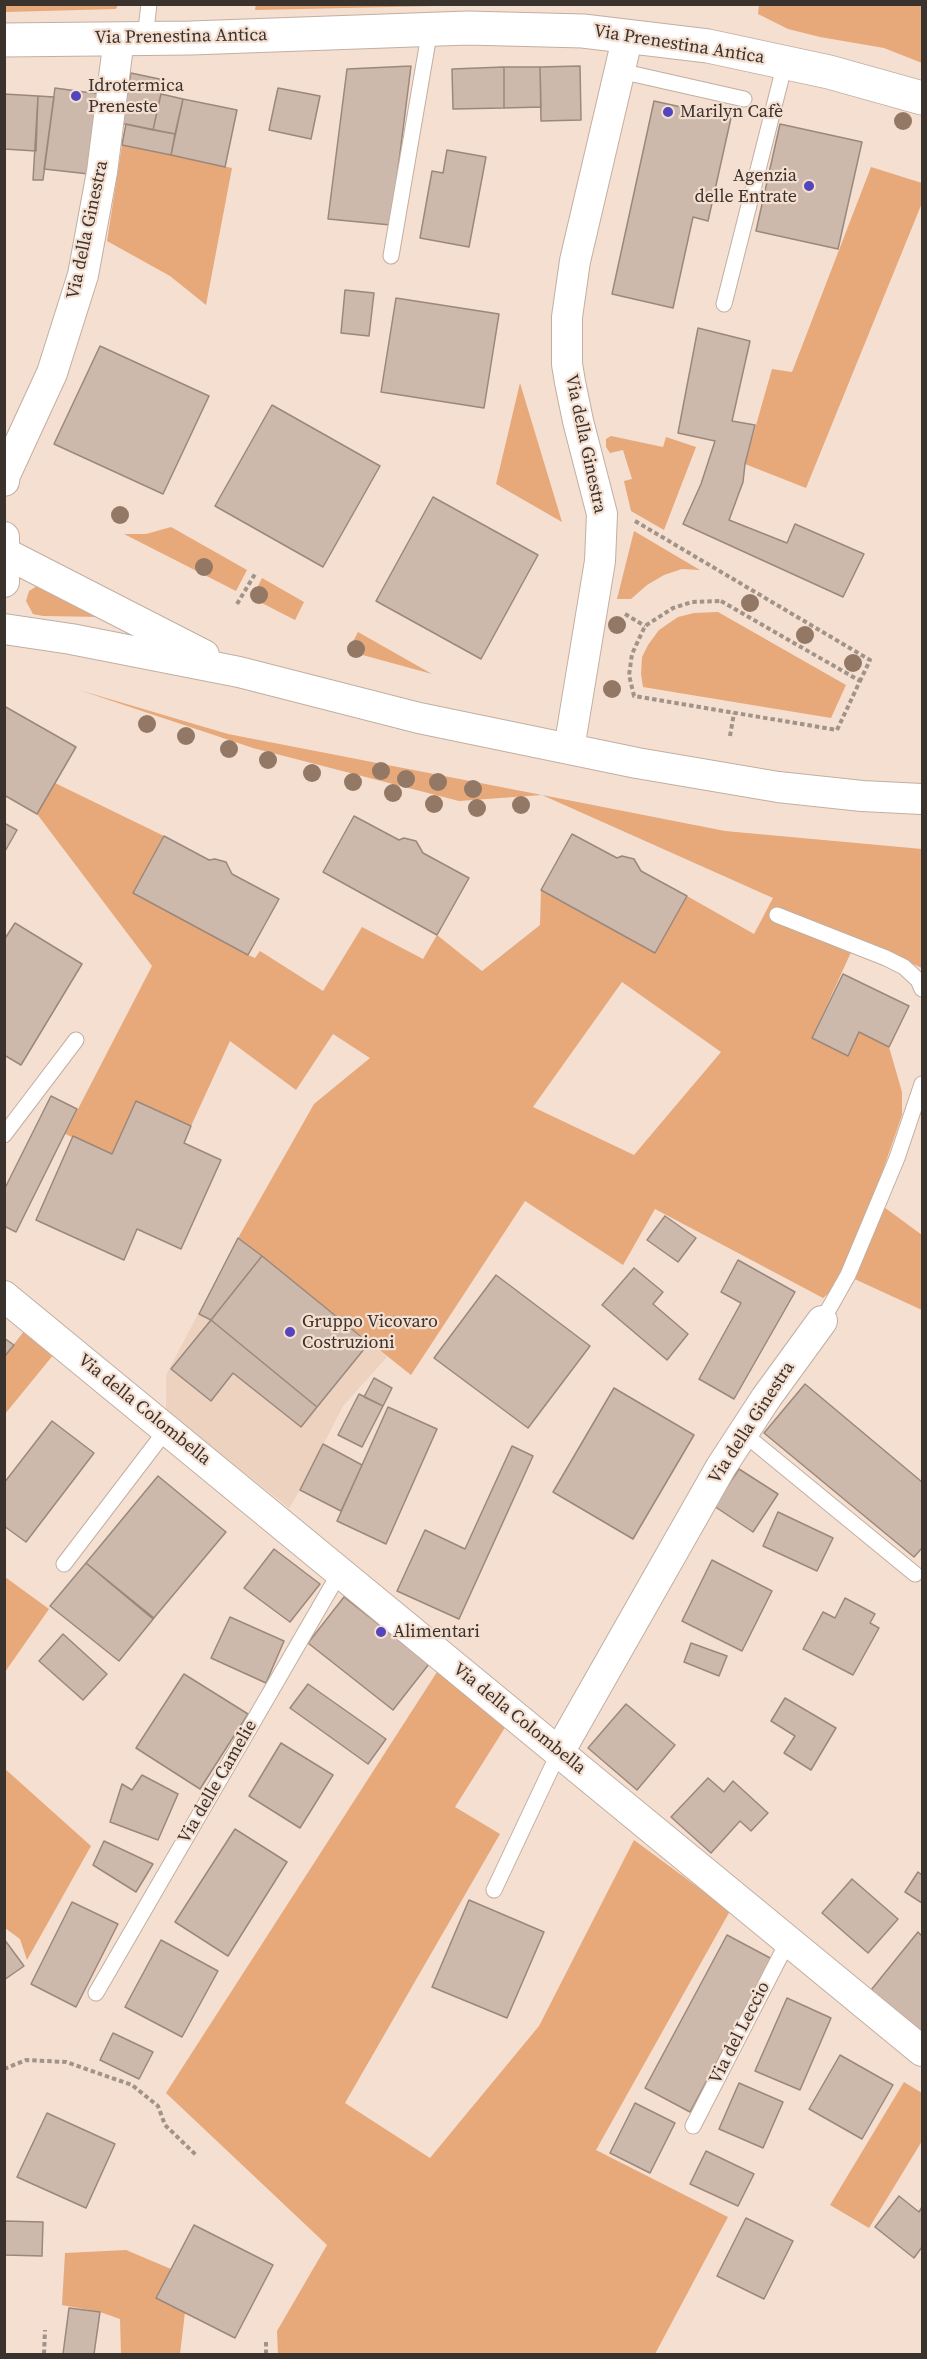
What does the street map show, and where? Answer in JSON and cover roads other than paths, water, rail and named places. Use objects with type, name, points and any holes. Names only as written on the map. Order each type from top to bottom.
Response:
[{"type":"main road","name":"Via Prenestina Antica","points":[[4,39],[132,38],[430,29],[534,29],[628,35],[708,46],[922,98]]},
{"type":"street","name":"Via della Ginestra","points":[[569,749],[600,561],[602,513],[570,382],[567,364],[567,317],[575,261],[628,35]]},
{"type":"street","name":"Via della Ginestra","points":[[4,482],[5,475],[52,373],[83,275],[102,172],[132,38]]},
{"type":"street","points":[[4,537],[4,582]]},
{"type":"street","points":[[5,553],[239,672]]},
{"type":"street","points":[[4,629],[71,639],[239,672],[366,706],[569,749],[778,787],[922,800]]},
{"type":"street","name":"Via della Colombella","points":[[4,1296],[922,2051]]},
{"type":"street","name":"Via della Ginestra","points":[[559,1752],[701,1500],[743,1433],[822,1321]]},
{"type":"lane","points":[[132,38],[149,4]]},
{"type":"lane","points":[[392,256],[430,29]]},
{"type":"lane","points":[[724,304],[785,63]]},
{"type":"lane","points":[[620,71],[744,99]]},
{"type":"lane","points":[[777,915],[904,967],[918,980],[922,989]]},
{"type":"lane","points":[[4,1135],[76,1040]]},
{"type":"lane","name":"Via della Ginestra","points":[[822,1321],[848,1275],[897,1158],[922,1084]]},
{"type":"lane","points":[[64,1564],[167,1429]]},
{"type":"lane","points":[[743,1433],[915,1574]]},
{"type":"lane","name":"Via delle Camelie","points":[[96,1993],[340,1572]]},
{"type":"lane","points":[[494,1890],[559,1752]]},
{"type":"lane","name":"Via del Leccio","points":[[693,2126],[788,1941]]},
{"type":"place","name":"Idrotermica Preneste","points":[[76,96]]},
{"type":"place","name":"Marilyn Cafè","points":[[668,112]]},
{"type":"place","name":"Agenzia delle Entrate","points":[[809,186]]},
{"type":"place","name":"Gruppo Vicovaro Costruzioni","points":[[290,1332]]},
{"type":"place","name":"Alimentari","points":[[381,1632]]}]
